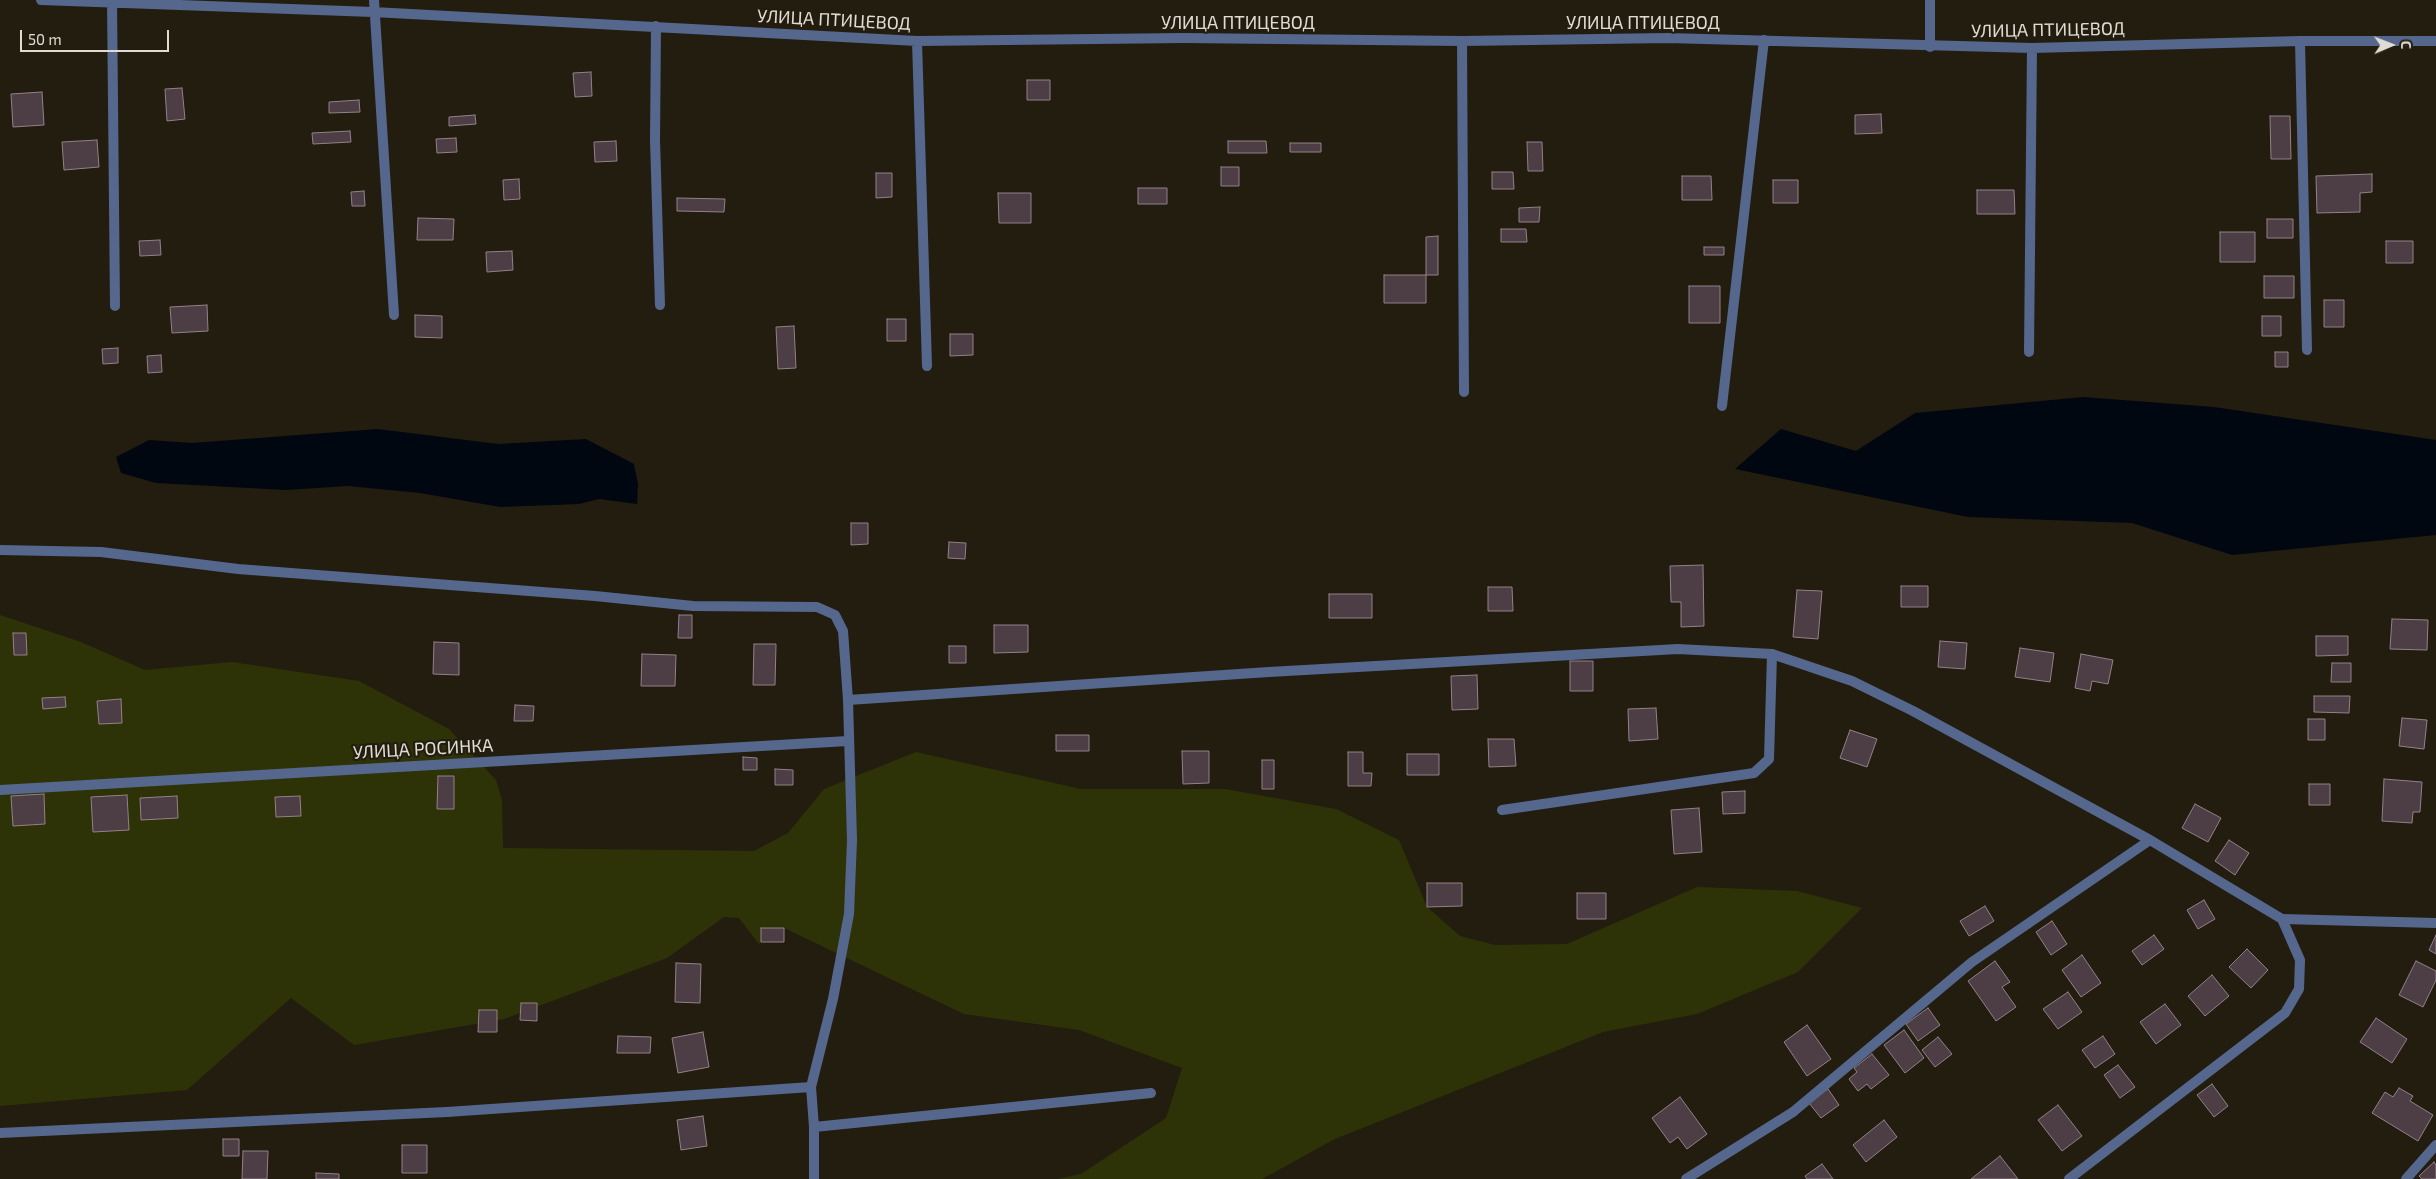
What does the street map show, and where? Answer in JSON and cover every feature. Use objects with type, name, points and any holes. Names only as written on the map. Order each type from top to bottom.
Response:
[{"type":"street","name":"УЛИЦА ПТИЦЕВОД","points":[[40,0],[112,1],[374,12],[656,26],[836,38],[917,40],[1184,38],[1462,41],[1668,38],[1930,47],[2032,48],[2300,41],[2436,41]]},
{"type":"street","points":[[374,0],[394,315]]},
{"type":"street","points":[[1930,0],[1930,47]]},
{"type":"street","points":[[112,1],[115,306]]},
{"type":"street","points":[[656,26],[655,140],[660,305]]},
{"type":"street","points":[[917,40],[927,366]]},
{"type":"street","points":[[1722,406],[1764,40]]},
{"type":"street","points":[[1462,41],[1464,392]]},
{"type":"street","points":[[2300,41],[2307,350]]},
{"type":"street","points":[[2029,352],[2032,48]]},
{"type":"street","points":[[0,550],[101,552],[238,569],[595,596],[693,606],[817,607],[835,615],[843,630],[848,700],[852,840],[849,914],[833,999],[811,1087],[814,1127],[814,1179]]},
{"type":"street","points":[[848,700],[1279,672],[1678,649],[1772,654],[1852,681],[1913,711],[2150,840],[2282,919],[2436,923]]},
{"type":"street","points":[[1502,810],[1754,773],[1769,759],[1772,654]]},
{"type":"street","name":"УЛИЦА РОСИНКА","points":[[0,790],[848,741]]},
{"type":"street","points":[[1686,1179],[1793,1112],[1972,962],[2150,840]]},
{"type":"street","points":[[2069,1179],[2285,1012],[2299,989],[2300,960],[2282,919]]},
{"type":"street","points":[[0,1133],[447,1112],[811,1087]]},
{"type":"street","points":[[814,1127],[1151,1093]]},
{"type":"street","points":[[2406,1179],[2436,1145]]},
{"type":"green space","points":[[0,615],[81,642],[145,670],[232,662],[359,681],[449,729],[496,780],[502,800],[503,848],[754,851],[788,833],[824,789],[916,752],[1081,789],[1225,789],[1336,809],[1399,840],[1427,907],[1460,936],[1495,945],[1567,944],[1697,887],[1797,891],[1862,908],[1798,972],[1697,1014],[1603,1032],[1335,1139],[1262,1179],[1057,1179],[1081,1174],[1166,1118],[1182,1068],[1079,1030],[964,1014],[784,928],[759,944],[739,918],[724,917],[667,958],[504,1019],[354,1045],[291,998],[187,1090],[0,1106]]},
{"type":"shaded area","points":[[2083,397],[2214,407],[2436,440],[2436,535],[2232,555],[2132,523],[1968,517],[1735,469],[1781,429],[1856,451],[1915,413]]},
{"type":"shaded area","points":[[378,429],[498,444],[586,439],[634,464],[638,484],[637,504],[599,499],[579,504],[500,507],[420,493],[348,486],[286,490],[156,483],[121,473],[116,457],[149,440],[192,443]]},
{"type":"building","points":[[591,72],[592,96],[575,97],[573,73]]},
{"type":"building","points":[[1027,80],[1050,80],[1050,100],[1027,100]]},
{"type":"building","points":[[182,88],[185,119],[167,121],[165,89]]},
{"type":"building","points":[[42,92],[44,125],[13,127],[11,94]]},
{"type":"building","points":[[359,100],[360,112],[329,113],[329,102]]},
{"type":"building","points":[[1881,114],[1882,133],[1855,134],[1855,115]]},
{"type":"building","points":[[475,115],[476,124],[449,126],[449,117]]},
{"type":"building","points":[[2270,116],[2290,116],[2291,159],[2271,159]]},
{"type":"building","points":[[350,131],[351,142],[313,144],[312,133]]},
{"type":"building","points":[[456,138],[457,152],[437,153],[436,139]]},
{"type":"building","points":[[97,140],[99,167],[64,170],[62,142]]},
{"type":"building","points":[[616,141],[617,161],[595,162],[594,142]]},
{"type":"building","points":[[1228,141],[1266,141],[1267,153],[1228,153]]},
{"type":"building","points":[[1527,142],[1542,142],[1543,171],[1528,171]]},
{"type":"building","points":[[1290,143],[1321,143],[1321,152],[1290,152]]},
{"type":"building","points":[[1221,167],[1239,167],[1239,186],[1221,186]]},
{"type":"building","points":[[1492,172],[1513,172],[1514,189],[1492,189]]},
{"type":"building","points":[[876,173],[892,173],[892,197],[876,198]]},
{"type":"building","points":[[2372,174],[2372,192],[2360,193],[2360,212],[2317,213],[2316,176]]},
{"type":"building","points":[[1682,176],[1711,176],[1712,200],[1682,200]]},
{"type":"building","points":[[519,179],[520,199],[504,200],[503,180]]},
{"type":"building","points":[[1773,180],[1798,180],[1798,203],[1773,203]]},
{"type":"building","points":[[1138,188],[1167,188],[1167,204],[1138,204]]},
{"type":"building","points":[[1977,190],[2014,190],[2015,214],[1977,214]]},
{"type":"building","points":[[364,191],[365,206],[352,206],[351,192]]},
{"type":"building","points":[[998,193],[1031,193],[1031,223],[999,223]]},
{"type":"building","points":[[677,198],[725,199],[724,212],[677,211]]},
{"type":"building","points":[[1540,207],[1539,222],[1519,222],[1519,208]]},
{"type":"building","points":[[418,218],[454,219],[453,240],[417,240]]},
{"type":"building","points":[[2267,219],[2293,219],[2293,238],[2267,238]]},
{"type":"building","points":[[1501,229],[1526,229],[1527,242],[1501,242]]},
{"type":"building","points":[[2220,232],[2255,232],[2255,262],[2220,262]]},
{"type":"building","points":[[1438,236],[1438,275],[1426,275],[1426,237]]},
{"type":"building","points":[[160,240],[161,255],[140,256],[139,241]]},
{"type":"building","points":[[2386,241],[2413,241],[2413,263],[2386,263]]},
{"type":"building","points":[[1704,247],[1724,247],[1724,255],[1704,255]]},
{"type":"building","points":[[512,251],[513,270],[487,272],[486,252]]},
{"type":"building","points":[[1384,275],[1426,275],[1426,303],[1384,303]]},
{"type":"building","points":[[2264,276],[2294,276],[2294,298],[2264,298]]},
{"type":"building","points":[[1689,286],[1720,286],[1720,323],[1689,323]]},
{"type":"building","points":[[2324,300],[2344,300],[2344,327],[2324,327]]},
{"type":"building","points":[[207,305],[208,331],[172,333],[170,307]]},
{"type":"building","points":[[415,315],[442,316],[442,338],[415,337]]},
{"type":"building","points":[[2262,316],[2281,316],[2281,336],[2262,336]]},
{"type":"building","points":[[887,319],[906,319],[906,341],[887,341]]},
{"type":"building","points":[[794,326],[796,368],[778,369],[776,327]]},
{"type":"building","points":[[950,334],[973,334],[973,355],[950,356]]},
{"type":"building","points":[[118,348],[118,363],[103,364],[102,349]]},
{"type":"building","points":[[2275,352],[2288,352],[2288,367],[2275,367]]},
{"type":"building","points":[[161,355],[162,372],[148,373],[147,356]]},
{"type":"building","points":[[851,523],[868,523],[868,544],[851,545]]},
{"type":"building","points":[[949,542],[966,543],[965,559],[948,558]]},
{"type":"building","points":[[1703,565],[1704,626],[1681,627],[1681,602],[1671,602],[1670,566]]},
{"type":"building","points":[[1901,586],[1928,586],[1928,607],[1901,607]]},
{"type":"building","points":[[1488,587],[1512,587],[1513,611],[1488,611]]},
{"type":"building","points":[[1797,590],[1822,591],[1818,639],[1793,637]]},
{"type":"building","points":[[1329,594],[1372,594],[1372,618],[1329,618]]},
{"type":"building","points":[[679,615],[692,615],[692,638],[678,638]]},
{"type":"building","points":[[2392,619],[2428,620],[2427,650],[2390,649]]},
{"type":"building","points":[[994,625],[1028,625],[1028,652],[994,653]]},
{"type":"building","points":[[13,633],[26,633],[27,655],[14,655]]},
{"type":"building","points":[[2316,636],[2348,636],[2348,655],[2316,656]]},
{"type":"building","points":[[1940,641],[1967,643],[1965,669],[1938,667]]},
{"type":"building","points":[[434,642],[459,643],[459,675],[433,674]]},
{"type":"building","points":[[754,644],[776,644],[775,685],[753,685]]},
{"type":"building","points":[[949,646],[966,646],[966,663],[949,663]]},
{"type":"building","points":[[2020,648],[2054,653],[2050,682],[2015,677]]},
{"type":"building","points":[[642,654],[676,655],[675,686],[641,686]]},
{"type":"building","points":[[2081,654],[2113,660],[2108,684],[2092,681],[2090,691],[2075,688]]},
{"type":"building","points":[[1570,661],[1593,661],[1593,691],[1570,691]]},
{"type":"building","points":[[2332,663],[2351,663],[2351,682],[2331,682]]},
{"type":"building","points":[[1477,675],[1478,709],[1452,710],[1451,676]]},
{"type":"building","points":[[2314,696],[2350,696],[2349,713],[2314,712]]},
{"type":"building","points":[[65,697],[66,707],[43,709],[42,698]]},
{"type":"building","points":[[121,699],[122,723],[99,724],[97,701]]},
{"type":"building","points":[[515,705],[534,706],[533,721],[514,721]]},
{"type":"building","points":[[1656,708],[1658,739],[1629,741],[1628,709]]},
{"type":"building","points":[[2402,718],[2427,720],[2424,749],[2399,746]]},
{"type":"building","points":[[2308,719],[2325,719],[2325,740],[2308,740]]},
{"type":"building","points":[[1850,730],[1877,739],[1867,767],[1840,758]]},
{"type":"building","points":[[1056,735],[1089,735],[1089,751],[1056,751]]},
{"type":"building","points":[[1488,739],[1514,739],[1516,766],[1489,767]]},
{"type":"building","points":[[1182,751],[1209,751],[1209,783],[1183,784]]},
{"type":"building","points":[[1348,752],[1363,752],[1363,773],[1372,773],[1371,786],[1348,786]]},
{"type":"building","points":[[1407,754],[1439,754],[1439,775],[1407,775]]},
{"type":"building","points":[[743,757],[757,758],[757,770],[743,770]]},
{"type":"building","points":[[1262,760],[1274,760],[1274,789],[1262,789]]},
{"type":"building","points":[[775,769],[793,770],[793,785],[775,785]]},
{"type":"building","points":[[438,776],[454,776],[454,809],[437,809]]},
{"type":"building","points":[[2384,779],[2422,782],[2420,812],[2413,812],[2412,823],[2382,821]]},
{"type":"building","points":[[2309,784],[2330,784],[2330,805],[2309,805]]},
{"type":"building","points":[[1745,791],[1745,813],[1723,814],[1722,792]]},
{"type":"building","points":[[44,794],[45,824],[13,826],[11,796]]},
{"type":"building","points":[[127,795],[129,830],[93,832],[91,797]]},
{"type":"building","points":[[177,796],[178,818],[141,820],[140,798]]},
{"type":"building","points":[[300,796],[301,816],[276,817],[275,797]]},
{"type":"building","points":[[2195,804],[2221,818],[2208,842],[2182,828]]},
{"type":"building","points":[[1699,808],[1702,852],[1674,854],[1671,810]]},
{"type":"building","points":[[2229,840],[2249,853],[2235,875],[2215,861]]},
{"type":"building","points":[[1427,883],[1462,883],[1462,906],[1427,907]]},
{"type":"building","points":[[1577,893],[1606,893],[1606,919],[1577,919]]},
{"type":"building","points":[[2204,900],[2215,919],[2198,929],[2187,910]]},
{"type":"building","points":[[1985,906],[1994,921],[1969,936],[1960,921]]},
{"type":"building","points":[[2052,921],[2067,944],[2051,955],[2036,932]]},
{"type":"building","points":[[761,928],[784,928],[784,942],[761,942]]},
{"type":"building","points":[[2154,935],[2164,949],[2142,965],[2132,951]]},
{"type":"building","points":[[2436,935],[2436,954],[2429,950]]},
{"type":"building","points":[[2247,949],[2268,970],[2251,988],[2229,967]]},
{"type":"building","points":[[2082,955],[2101,983],[2081,997],[2062,970]]},
{"type":"building","points":[[1995,961],[2010,982],[2002,987],[2016,1007],[1996,1021],[1968,981]]},
{"type":"building","points":[[2416,961],[2436,971],[2436,980],[2423,1007],[2399,995]]},
{"type":"building","points":[[676,963],[701,964],[700,1003],[675,1002]]},
{"type":"building","points":[[2212,975],[2229,996],[2205,1016],[2188,996]]},
{"type":"building","points":[[2068,992],[2082,1012],[2058,1029],[2043,1009]]},
{"type":"building","points":[[521,1003],[537,1003],[537,1021],[520,1020]]},
{"type":"building","points":[[2165,1004],[2181,1025],[2156,1044],[2140,1022]]},
{"type":"building","points":[[1928,1008],[1940,1025],[1918,1041],[1906,1024]]},
{"type":"building","points":[[479,1010],[497,1010],[497,1032],[478,1032]]},
{"type":"building","points":[[2376,1018],[2407,1039],[2392,1063],[2360,1042]]},
{"type":"building","points":[[1807,1025],[1831,1059],[1807,1076],[1784,1042]]},
{"type":"building","points":[[1904,1030],[1924,1058],[1905,1073],[1884,1045]]},
{"type":"building","points":[[703,1032],[709,1067],[678,1073],[672,1038]]},
{"type":"building","points":[[618,1036],[651,1037],[650,1053],[617,1053]]},
{"type":"building","points":[[2103,1036],[2115,1054],[2095,1068],[2082,1050]]},
{"type":"building","points":[[1938,1037],[1952,1054],[1935,1067],[1922,1050]]},
{"type":"building","points":[[1872,1054],[1889,1075],[1871,1089],[1867,1084],[1858,1091],[1849,1079],[1857,1072],[1854,1068]]},
{"type":"building","points":[[2118,1065],[2135,1087],[2120,1098],[2104,1075]]},
{"type":"building","points":[[2212,1084],[2228,1106],[2214,1117],[2197,1095]]},
{"type":"building","points":[[2399,1088],[2413,1096],[2410,1101],[2433,1115],[2418,1141],[2372,1113],[2385,1092],[2393,1097]]},
{"type":"building","points":[[1828,1089],[1839,1105],[1821,1118],[1809,1103]]},
{"type":"building","points":[[1680,1097],[1707,1134],[1687,1149],[1678,1137],[1670,1143],[1652,1118]]},
{"type":"building","points":[[2058,1105],[2082,1136],[2062,1151],[2038,1120]]},
{"type":"building","points":[[703,1116],[707,1146],[681,1150],[677,1120]]},
{"type":"building","points":[[1884,1120],[1897,1137],[1866,1162],[1853,1145]]},
{"type":"building","points":[[223,1139],[239,1139],[239,1156],[223,1156]]},
{"type":"building","points":[[402,1145],[427,1145],[427,1173],[402,1173]]},
{"type":"building","points":[[243,1151],[268,1151],[267,1179],[242,1179]]},
{"type":"building","points":[[2000,1156],[2018,1179],[1971,1179]]},
{"type":"building","points":[[2434,1162],[2436,1165],[2436,1179],[2422,1179],[2419,1176]]},
{"type":"building","points":[[1822,1164],[1833,1179],[1807,1179],[1805,1176]]},
{"type":"building","points":[[316,1173],[339,1174],[339,1179],[316,1179]]}]
